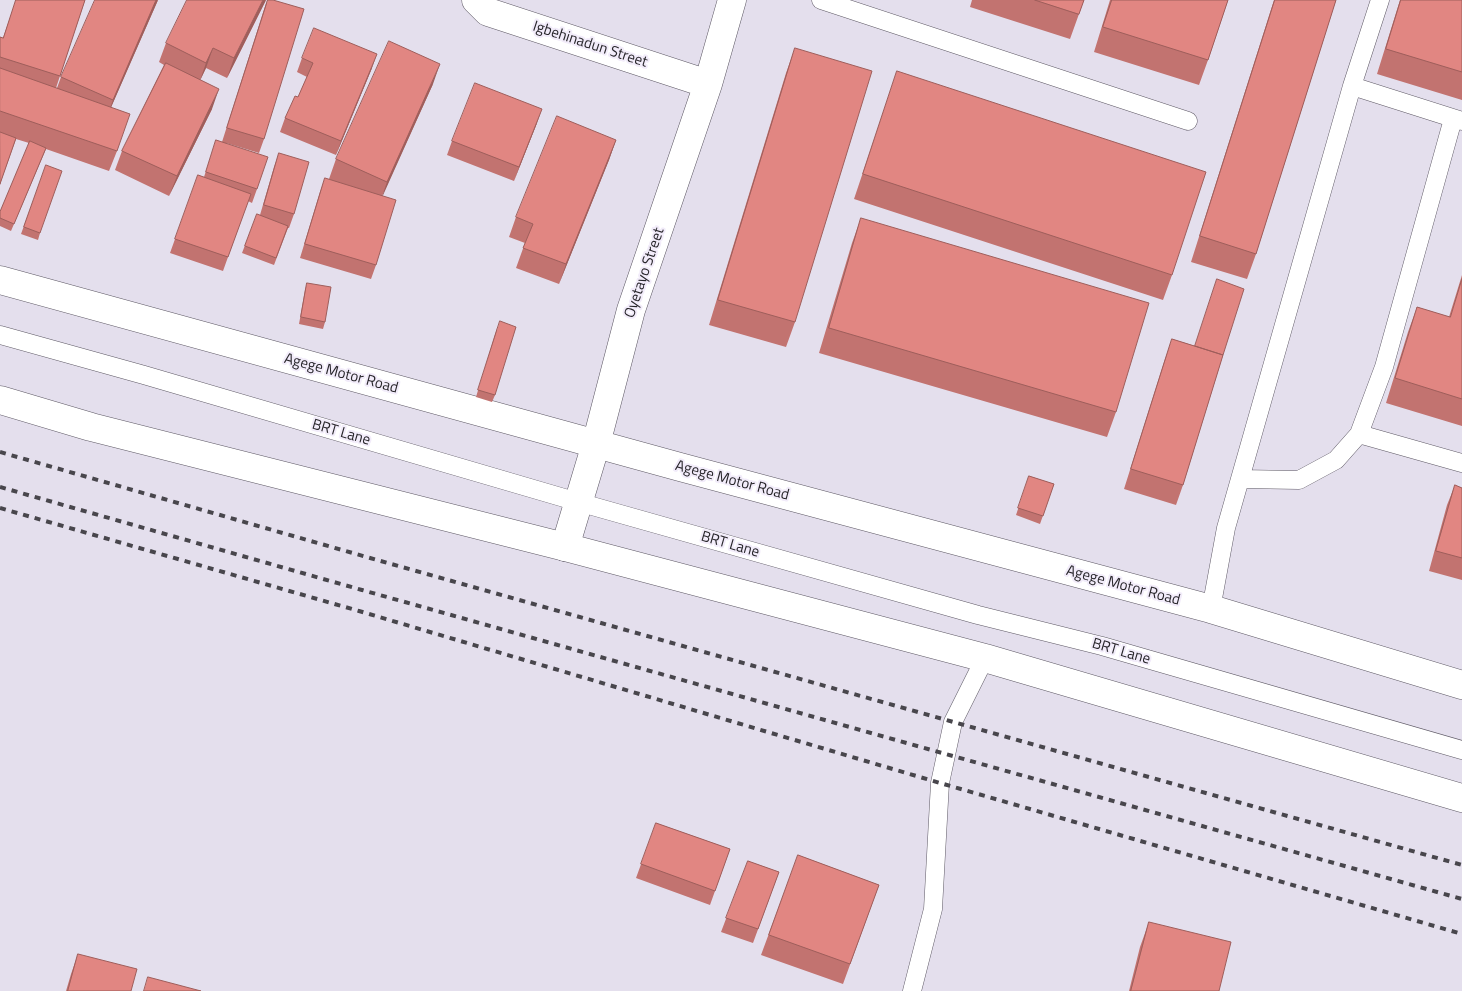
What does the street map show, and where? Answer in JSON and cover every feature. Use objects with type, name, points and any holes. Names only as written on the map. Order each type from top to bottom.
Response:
[{"type":"main road","name":"Igbehinadun Street","points":[[476,0],[488,12],[708,84]]},
{"type":"main road","name":"Oyetayo Street","points":[[564,547],[596,444],[631,310],[708,84],[732,0]]},
{"type":"main road","name":"Agege Motor Road","points":[[0,280],[596,444],[1211,610],[1462,685]]},
{"type":"main road","points":[[0,400],[91,427],[564,547],[986,658],[1462,798]]},
{"type":"lane","points":[[821,0],[1188,121]]},
{"type":"lane","points":[[1211,610],[1226,528],[1352,86],[1380,0]]},
{"type":"lane","points":[[1240,479],[1299,480],[1336,460],[1359,434],[1384,367],[1458,120],[1352,86]]},
{"type":"lane","name":"BRT Lane","points":[[0,335],[144,375],[578,502],[978,615],[1112,649],[1462,750]]},
{"type":"lane","points":[[1359,434],[1462,463]]},
{"type":"lane","points":[[912,991],[934,909],[940,783],[952,722],[986,658]]},
{"type":"building","points":[[16,0],[85,0],[60,76],[0,57],[0,37],[3,38]]},
{"type":"building","points":[[95,0],[156,0],[113,100],[61,77]]},
{"type":"building","points":[[187,0],[263,0],[234,58],[213,48],[206,63],[166,43]]},
{"type":"building","points":[[268,0],[304,9],[264,139],[227,128]]},
{"type":"building","points":[[1035,0],[1084,0],[1079,14]]},
{"type":"building","points":[[1112,0],[1228,0],[1208,60],[1103,27]]},
{"type":"building","points":[[1275,0],[1336,0],[1256,254],[1200,236]]},
{"type":"building","points":[[1401,0],[1462,0],[1462,72],[1386,49]]},
{"type":"building","points":[[314,28],[377,54],[341,141],[285,118],[295,96],[298,97],[313,63],[302,58]]},
{"type":"building","points":[[389,41],[440,64],[387,182],[336,159]]},
{"type":"building","points":[[795,48],[872,71],[795,322],[718,300]]},
{"type":"building","points":[[166,63],[219,89],[177,176],[122,151]]},
{"type":"building","points":[[0,68],[130,114],[117,151],[0,111]]},
{"type":"building","points":[[897,71],[1206,172],[1172,275],[863,174]]},
{"type":"building","points":[[475,83],[542,109],[519,167],[452,141]]},
{"type":"building","points":[[557,116],[616,140],[566,264],[523,248],[533,224],[516,217]]},
{"type":"building","points":[[0,132],[16,138],[0,184]]},
{"type":"building","points":[[216,140],[268,157],[257,189],[206,172]]},
{"type":"building","points":[[30,141],[46,148],[14,224],[0,218],[0,212]]},
{"type":"building","points":[[279,153],[309,162],[294,214],[264,205]]},
{"type":"building","points":[[46,165],[62,171],[40,233],[24,227]]},
{"type":"building","points":[[198,175],[251,194],[228,257],[175,239]]},
{"type":"building","points":[[325,178],[396,200],[376,265],[305,244]]},
{"type":"building","points":[[257,214],[288,226],[276,258],[245,246]]},
{"type":"building","points":[[861,218],[1149,303],[1116,412],[829,328]]},
{"type":"building","points":[[1217,279],[1244,289],[1223,355],[1195,346]]},
{"type":"building","points":[[1462,279],[1462,399],[1395,378],[1417,307],[1450,317]]},
{"type":"building","points":[[307,283],[331,287],[325,322],[301,317]]},
{"type":"building","points":[[500,321],[516,327],[495,395],[478,390]]},
{"type":"building","points":[[1172,339],[1223,355],[1183,485],[1131,469]]},
{"type":"building","points":[[1029,476],[1054,484],[1043,516],[1018,508]]},
{"type":"building","points":[[1455,485],[1462,488],[1462,558],[1436,551]]},
{"type":"building","points":[[656,823],[730,849],[715,891],[641,864]]},
{"type":"building","points":[[798,855],[879,885],[850,964],[769,935]]},
{"type":"building","points":[[748,861],[779,872],[758,929],[726,918]]},
{"type":"building","points":[[1149,922],[1231,942],[1219,991],[1131,991]]},
{"type":"building","points":[[78,954],[137,969],[131,991],[68,991]]},
{"type":"building","points":[[148,977],[201,991],[144,991]]},
{"type":"railway","points":[[0,452],[1462,865]]},
{"type":"railway","points":[[0,487],[1462,899]]},
{"type":"railway","points":[[0,508],[359,611],[940,783],[1462,934]]}]
